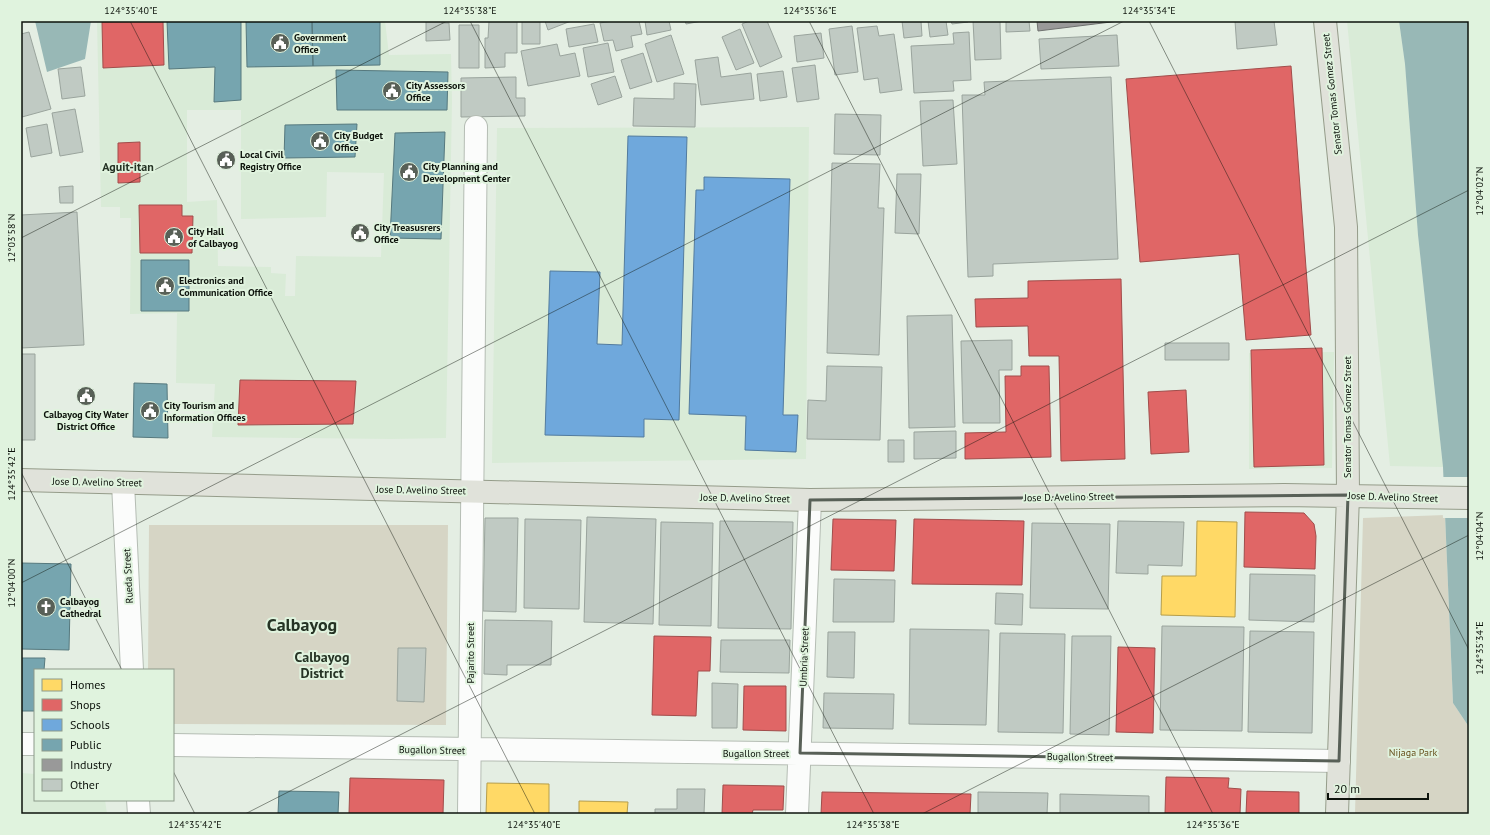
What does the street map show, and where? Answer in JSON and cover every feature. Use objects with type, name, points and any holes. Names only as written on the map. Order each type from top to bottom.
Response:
[{"type":"main road","name":"Senator Tomas Gomez Street","points":[[1325,21],[1346,227],[1348,495],[1337,814]]},
{"type":"main road","name":"Jose D. Avelino Street","points":[[21,480],[810,500],[1348,495],[1469,498]]},
{"type":"street","name":"Pajarito Street","points":[[469,814],[471,492],[476,127]]},
{"type":"street","name":"Rueda Street","points":[[123,483],[132,669]]},
{"type":"street","name":"Umbria Street","points":[[797,814],[810,500]]},
{"type":"street","points":[[21,744],[34,744]]},
{"type":"street","name":"Bugallon Street","points":[[174,745],[1340,761]]},
{"type":"street","points":[[138,801],[139,814]]},
{"type":"highlighted area","points":[[1348,495],[1339,761],[800,753],[810,500]]},
{"type":"shaded area","name":"City Hall of Calbayog","points":[[97,21],[385,21],[389,55],[451,54],[452,101],[446,438],[392,439],[212,437],[215,384],[176,383],[177,313],[130,314],[131,218],[120,218],[120,207],[101,207]],"holes":[[[187,110],[241,110],[241,219],[326,217],[327,172],[384,173],[381,257],[296,256],[295,296],[285,296],[286,274],[271,273],[271,267],[218,266],[217,200],[187,202]]]},
{"type":"shaded area","points":[[1347,21],[1399,21],[1405,64],[1418,235],[1443,467],[1390,466]]},
{"type":"shaded area","points":[[809,127],[806,459],[492,463],[497,128]]},
{"type":"shaded area","points":[[1334,352],[1332,468],[1249,469],[1249,353]]},
{"type":"shaded area","points":[[21,773],[34,774],[34,801],[105,801],[107,814],[21,814]]},
{"type":"green space","name":"Nijaga Park","points":[[1445,515],[1453,703],[1469,727],[1469,814],[1355,814],[1363,518]]},
{"type":"green space","points":[[149,525],[448,525],[446,725],[174,724],[174,669],[148,669]]},
{"type":"water","points":[[35,21],[91,21],[85,59],[47,72]]},
{"type":"water","points":[[1399,21],[1469,21],[1469,727],[1453,703],[1443,467],[1418,235],[1405,64]]},
{"type":"pier","points":[[1441,477],[1469,477],[1469,518],[1443,518]]},
{"type":"building: Homes","points":[[1197,521],[1237,522],[1235,617],[1161,615],[1162,576],[1196,576]]},
{"type":"building: Homes","points":[[487,783],[549,784],[549,814],[486,814]]},
{"type":"building: Homes","points":[[579,801],[628,802],[627,814],[579,814]]},
{"type":"building: Shops","points":[[163,21],[164,65],[103,68],[102,22]]},
{"type":"building: Shops","points":[[1291,66],[1311,335],[1246,340],[1239,254],[1140,262],[1126,79]]},
{"type":"building: Shops","points":[[140,142],[140,182],[118,183],[118,143]]},
{"type":"building: Shops","points":[[139,205],[182,205],[182,216],[193,216],[192,253],[140,253]]},
{"type":"building: Shops","points":[[1121,279],[1125,459],[1061,461],[1059,356],[1029,356],[1028,326],[976,327],[975,299],[1028,298],[1028,281]]},
{"type":"building: Shops","points":[[1322,348],[1324,465],[1254,467],[1251,350]]},
{"type":"building: Shops","points":[[1021,366],[1049,366],[1051,457],[965,459],[965,433],[1006,432],[1005,376],[1021,376]]},
{"type":"building: Shops","points":[[240,380],[356,381],[353,424],[238,425]]},
{"type":"building: Shops","points":[[1186,390],[1189,452],[1151,454],[1148,392]]},
{"type":"building: Shops","points":[[1245,512],[1304,513],[1314,524],[1316,536],[1315,569],[1244,567]]},
{"type":"building: Shops","points":[[833,519],[896,520],[894,571],[831,570]]},
{"type":"building: Shops","points":[[914,519],[1024,521],[1022,585],[912,584]]},
{"type":"building: Shops","points":[[654,636],[711,637],[710,671],[698,671],[696,716],[652,715]]},
{"type":"building: Shops","points":[[1118,647],[1155,648],[1153,733],[1116,732]]},
{"type":"building: Shops","points":[[744,686],[786,686],[786,731],[743,730]]},
{"type":"building: Shops","points":[[1166,777],[1229,778],[1228,788],[1241,789],[1240,814],[1165,814]]},
{"type":"building: Shops","points":[[350,778],[444,780],[443,814],[349,814]]},
{"type":"building: Shops","points":[[723,785],[784,786],[783,810],[753,810],[752,814],[722,814]]},
{"type":"building: Shops","points":[[1247,791],[1299,792],[1299,814],[1246,814]]},
{"type":"building: Shops","points":[[822,792],[971,794],[970,814],[821,814]]},
{"type":"building: Schools","points":[[628,136],[687,137],[679,420],[644,419],[644,437],[545,435],[550,271],[600,272],[597,344],[622,345]]},
{"type":"building: Schools","points":[[704,177],[790,179],[783,415],[798,415],[796,452],[745,450],[746,416],[689,414],[696,190],[704,190]]},
{"type":"building: Public","points":[[167,21],[241,21],[241,100],[214,102],[215,67],[169,69]]},
{"type":"building: Public","name":"Government Office","points":[[246,21],[312,21],[313,66],[247,67]]},
{"type":"building: Public","points":[[312,21],[380,21],[380,65],[313,66]]},
{"type":"building: Public","name":"City Assessors Office","points":[[336,70],[448,72],[447,110],[337,110]]},
{"type":"building: Public","name":"City Budget Office","points":[[357,124],[355,157],[284,158],[285,125]]},
{"type":"building: Public","points":[[445,132],[441,239],[390,238],[395,133]]},
{"type":"building: Public","name":"Electronics and Communication Office","points":[[141,260],[189,260],[189,311],[141,311]]},
{"type":"building: Public","name":"City Tourism and Information Offices","points":[[134,383],[167,384],[168,438],[133,437]]},
{"type":"building: Public","name":"Calbayog Cathedral","points":[[21,563],[71,564],[69,650],[21,649]]},
{"type":"building: Public","points":[[21,658],[45,658],[44,669],[34,669],[34,711],[21,711]]},
{"type":"building: Public","points":[[279,791],[339,792],[338,814],[278,814]]},
{"type":"building: Industry","points":[[1037,21],[1119,21],[1038,31]]},
{"type":"building: Other","points":[[426,21],[442,21],[442,23],[449,23],[450,40],[426,41]]},
{"type":"building: Other","points":[[489,21],[517,21],[517,53],[505,53],[505,67],[485,68],[485,38],[488,38]]},
{"type":"building: Other","points":[[522,21],[540,21],[540,44],[522,44]]},
{"type":"building: Other","points":[[545,21],[571,21],[548,30]]},
{"type":"building: Other","points":[[612,21],[639,21],[642,34],[631,36],[633,47],[616,51],[613,40],[604,41],[600,23]]},
{"type":"building: Other","points":[[645,21],[669,21],[671,30],[647,35]]},
{"type":"building: Other","points":[[685,21],[702,21],[686,24]]},
{"type":"building: Other","points":[[749,21],[767,21],[782,57],[760,67],[742,24]]},
{"type":"building: Other","points":[[902,21],[921,21],[922,36],[904,38]]},
{"type":"building: Other","points":[[928,21],[946,21],[948,35],[930,37]]},
{"type":"building: Other","points":[[951,21],[968,21],[968,22],[952,24]]},
{"type":"building: Other","points":[[973,21],[1000,21],[1001,59],[975,60]]},
{"type":"building: Other","points":[[1006,21],[1029,21],[1030,31],[1006,32]]},
{"type":"building: Other","points":[[1235,21],[1274,21],[1277,45],[1237,49]]},
{"type":"building: Other","points":[[594,24],[598,42],[569,47],[566,29]]},
{"type":"building: Other","points":[[459,25],[479,25],[479,68],[459,68]]},
{"type":"building: Other","points":[[852,26],[858,72],[835,75],[829,29]]},
{"type":"building: Other","points":[[877,26],[879,36],[894,34],[902,90],[880,93],[878,78],[864,80],[857,28]]},
{"type":"building: Other","points":[[740,29],[754,63],[736,70],[722,37]]},
{"type":"building: Other","points":[[29,32],[51,109],[22,117],[21,34]]},
{"type":"building: Other","points":[[969,32],[971,80],[953,81],[954,91],[914,93],[911,46],[954,44],[953,33]]},
{"type":"building: Other","points":[[821,33],[824,58],[797,62],[794,36]]},
{"type":"building: Other","points":[[671,35],[684,74],[657,82],[645,44]]},
{"type":"building: Other","points":[[1117,35],[1119,66],[1041,69],[1039,39]]},
{"type":"building: Other","points":[[608,43],[614,72],[588,77],[583,48]]},
{"type":"building: Other","points":[[557,44],[560,56],[575,53],[580,76],[528,86],[521,51]]},
{"type":"building: Other","points":[[643,53],[652,82],[630,89],[621,60]]},
{"type":"building: Other","points":[[718,57],[721,77],[751,73],[754,99],[701,105],[695,60]]},
{"type":"building: Other","points":[[815,65],[819,99],[797,102],[792,68]]},
{"type":"building: Other","points":[[81,67],[85,96],[62,99],[58,69]]},
{"type":"building: Other","points":[[783,71],[787,97],[760,101],[757,74]]},
{"type":"building: Other","points":[[615,76],[622,97],[598,105],[591,84]]},
{"type":"building: Other","points":[[516,77],[516,98],[525,98],[525,116],[461,117],[461,78]]},
{"type":"building: Other","points":[[1111,77],[1118,259],[993,264],[993,276],[968,277],[962,95],[985,95],[984,82]]},
{"type":"building: Other","points":[[674,83],[696,84],[695,127],[633,126],[634,98],[674,99]]},
{"type":"building: Other","points":[[953,100],[957,164],[923,166],[920,101]]},
{"type":"building: Other","points":[[75,109],[83,152],[60,156],[52,113]]},
{"type":"building: Other","points":[[835,114],[881,115],[880,155],[834,154]]},
{"type":"building: Other","points":[[47,124],[52,153],[31,157],[26,128]]},
{"type":"building: Other","points":[[832,163],[880,164],[878,208],[884,208],[879,355],[827,353]]},
{"type":"building: Other","points":[[897,174],[921,174],[919,234],[895,233]]},
{"type":"building: Other","points":[[73,186],[73,203],[60,203],[59,187]]},
{"type":"building: Other","points":[[77,212],[84,345],[21,348],[21,215]]},
{"type":"building: Other","points":[[952,315],[955,427],[909,428],[907,316]]},
{"type":"building: Other","points":[[1012,340],[1012,370],[999,370],[1000,423],[963,423],[961,341]]},
{"type":"building: Other","points":[[1165,343],[1229,343],[1229,360],[1165,360]]},
{"type":"building: Other","points":[[21,354],[35,354],[35,440],[21,440]]},
{"type":"building: Other","points":[[827,366],[882,367],[880,440],[807,439],[808,400],[826,401]]},
{"type":"building: Other","points":[[956,431],[956,458],[914,459],[914,432]]},
{"type":"building: Other","points":[[888,440],[904,440],[904,462],[888,462]]},
{"type":"building: Other","points":[[587,517],[656,519],[653,624],[584,622]]},
{"type":"building: Other","points":[[485,518],[518,518],[516,612],[483,611]]},
{"type":"building: Other","points":[[525,519],[581,520],[579,609],[524,608]]},
{"type":"building: Other","points":[[720,521],[793,522],[791,629],[718,628]]},
{"type":"building: Other","points":[[1118,521],[1184,522],[1182,566],[1148,565],[1148,574],[1116,573]]},
{"type":"building: Other","points":[[661,522],[713,523],[711,626],[659,625]]},
{"type":"building: Other","points":[[1032,523],[1110,524],[1108,609],[1030,608]]},
{"type":"building: Other","points":[[1250,574],[1315,575],[1314,622],[1249,620]]},
{"type":"building: Other","points":[[834,579],[895,580],[894,622],[833,622]]},
{"type":"building: Other","points":[[996,593],[1023,594],[1022,625],[995,624]]},
{"type":"building: Other","points":[[485,620],[552,621],[551,665],[507,665],[507,675],[484,674]]},
{"type":"building: Other","points":[[1162,626],[1244,627],[1242,731],[1160,730]]},
{"type":"building: Other","points":[[910,629],[989,630],[986,725],[909,724]]},
{"type":"building: Other","points":[[1250,631],[1314,632],[1312,733],[1248,732]]},
{"type":"building: Other","points":[[828,632],[855,632],[854,678],[827,677]]},
{"type":"building: Other","points":[[1000,633],[1065,634],[1063,733],[998,732]]},
{"type":"building: Other","points":[[1072,636],[1111,636],[1109,735],[1070,734]]},
{"type":"building: Other","points":[[721,640],[790,640],[789,673],[720,672]]},
{"type":"building: Other","points":[[398,648],[426,648],[424,702],[397,701]]},
{"type":"building: Other","points":[[712,683],[738,684],[737,728],[712,728]]},
{"type":"building: Other","points":[[824,693],[894,694],[893,729],[823,728]]},
{"type":"building: Other","points":[[677,789],[705,789],[704,814],[655,814],[655,809],[677,809]]},
{"type":"building: Other","points":[[978,792],[1048,793],[1047,814],[978,814]]},
{"type":"building: Other","points":[[1060,794],[1149,796],[1149,814],[1060,814]]},
{"type":"place","name":"Government Office","points":[[280,43]]},
{"type":"place","name":"City Assessors Office","points":[[392,91]]},
{"type":"place","name":"City Budget Office","points":[[320,141]]},
{"type":"place","name":"Local Civil Registry Office","points":[[226,160]]},
{"type":"place","name":"City Planning and Development Center","points":[[409,172]]},
{"type":"place","name":"City Treasusrers Office","points":[[360,233]]},
{"type":"place","name":"City Hall of Calbayog","points":[[174,237]]},
{"type":"place","name":"Electronics and Communication Office","points":[[165,286]]},
{"type":"place","name":"Calbayog City Water District Office","points":[[86,396]]},
{"type":"place","name":"City Tourism and Information Offices","points":[[150,411]]},
{"type":"place","name":"Calbayog Cathedral","points":[[46,607]]},
{"type":"district","name":"Aguit-itan","points":[[128,166]]},
{"type":"district","name":"Calbayog","points":[[302,624]]},
{"type":"district","name":"Calbayog District","points":[[322,666]]}]
